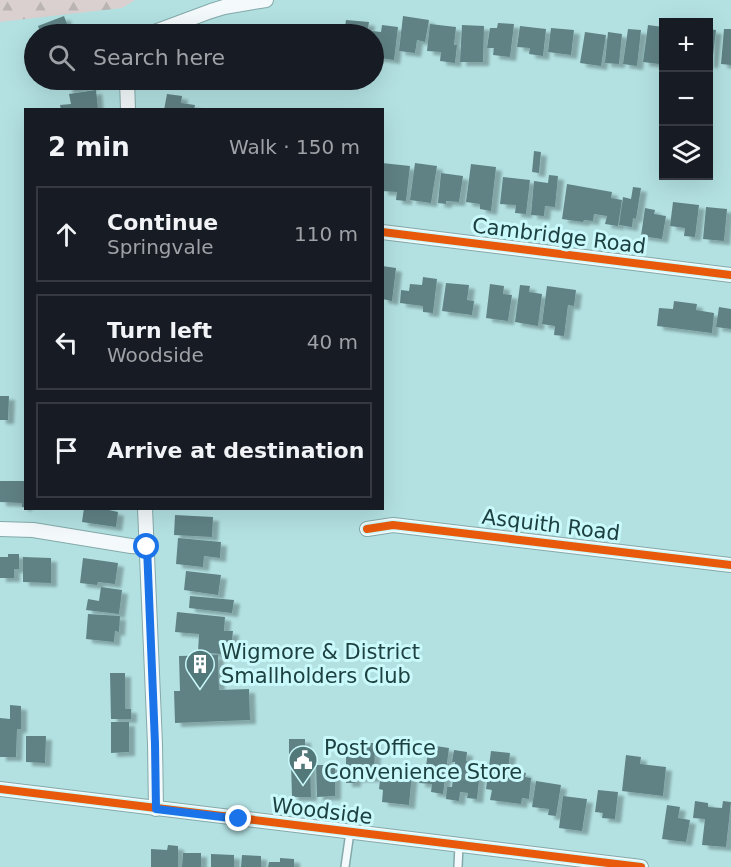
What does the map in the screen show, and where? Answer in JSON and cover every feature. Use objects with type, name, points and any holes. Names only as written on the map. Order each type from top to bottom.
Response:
[{"type":"street","points":[[176,24],[211,11],[266,0]]},
{"type":"street","points":[[127,90],[128,108]]},
{"type":"street","name":"Cambridge Road","points":[[384,232],[731,275]]},
{"type":"street","points":[[145,510],[156,809]]},
{"type":"street","name":"Asquith Road","points":[[368,529],[393,525],[731,565]]},
{"type":"street","points":[[0,529],[33,530],[147,547]]},
{"type":"street","name":"Woodside","points":[[0,789],[641,867]]},
{"type":"lane","points":[[345,867],[350,832]]},
{"type":"lane","points":[[458,867],[459,845]]},
{"type":"green space","points":[[0,0],[135,0],[122,8],[0,22]]},
{"type":"building","points":[[64,16],[67,24],[43,24]]},
{"type":"building","points":[[403,16],[429,20],[425,42],[417,40],[415,53],[399,51]]},
{"type":"building","points":[[346,20],[369,22],[369,24],[345,24]]},
{"type":"building","points":[[498,23],[514,24],[510,57],[493,55],[494,48],[487,48],[490,28],[497,28]]},
{"type":"building","points":[[430,24],[456,27],[455,63],[440,61],[441,52],[427,51]]},
{"type":"building","points":[[384,25],[398,27],[394,60],[384,58]]},
{"type":"building","points":[[462,25],[484,26],[483,62],[460,62]]},
{"type":"building","points":[[648,25],[659,26],[659,64],[643,62]]},
{"type":"building","points":[[520,26],[546,29],[543,56],[529,54],[530,48],[517,47]]},
{"type":"building","points":[[551,28],[574,30],[571,55],[548,52]]},
{"type":"building","points":[[628,29],[641,30],[637,66],[623,64]]},
{"type":"building","points":[[724,29],[731,29],[731,65],[721,64]]},
{"type":"building","points":[[713,30],[716,30],[713,56]]},
{"type":"building","points":[[585,32],[606,35],[601,66],[580,63]]},
{"type":"building","points":[[608,32],[622,34],[619,64],[605,63]]},
{"type":"building","points":[[96,90],[98,108],[61,108],[60,105],[71,104],[69,94]]},
{"type":"building","points":[[167,94],[182,96],[181,103],[195,105],[194,108],[164,108]]},
{"type":"building","points":[[534,151],[541,152],[539,173],[532,172]]},
{"type":"building","points":[[384,163],[410,166],[406,201],[396,200],[397,192],[384,191]]},
{"type":"building","points":[[415,163],[437,166],[431,203],[410,200]]},
{"type":"building","points":[[471,164],[496,167],[491,211],[480,209],[480,204],[466,202]]},
{"type":"building","points":[[441,173],[463,176],[459,202],[438,203]]},
{"type":"building","points":[[549,175],[558,176],[555,207],[545,206],[544,216],[531,215],[534,181],[548,183]]},
{"type":"building","points":[[503,177],[530,180],[526,214],[515,213],[516,205],[500,204]]},
{"type":"building","points":[[567,184],[612,192],[611,198],[622,200],[618,226],[605,224],[607,216],[594,214],[593,221],[562,219]]},
{"type":"building","points":[[633,187],[641,188],[636,219],[633,218],[632,227],[619,225],[623,197],[631,199]]},
{"type":"building","points":[[673,202],[699,205],[695,237],[684,236],[685,228],[670,226]]},
{"type":"building","points":[[706,207],[727,209],[724,241],[703,239]]},
{"type":"building","points":[[645,208],[655,210],[654,214],[666,216],[662,239],[641,236]]},
{"type":"building","points":[[384,266],[396,268],[392,301],[384,299]]},
{"type":"building","points":[[423,277],[437,279],[433,313],[423,312],[423,306],[400,303],[401,290],[409,291],[410,284],[422,285]]},
{"type":"building","points":[[446,283],[469,285],[467,300],[474,301],[472,315],[442,311]]},
{"type":"building","points":[[490,284],[504,286],[503,294],[512,295],[508,321],[486,318]]},
{"type":"building","points":[[520,285],[530,286],[529,292],[542,294],[538,326],[515,322]]},
{"type":"building","points":[[547,286],[576,290],[574,306],[568,305],[564,336],[554,335],[555,326],[542,324]]},
{"type":"building","points":[[674,301],[697,304],[696,310],[714,313],[712,333],[657,326],[659,308],[673,309]]},
{"type":"building","points":[[719,307],[731,309],[731,329],[716,327]]},
{"type":"building","points":[[0,396],[9,396],[8,420],[0,420]]},
{"type":"building","points":[[0,481],[24,481],[24,507],[22,503],[0,502]]},
{"type":"building","points":[[84,510],[118,512],[116,527],[82,522]]},
{"type":"building","points":[[175,515],[213,517],[212,537],[174,535]]},
{"type":"building","points":[[178,538],[221,542],[220,558],[204,556],[203,567],[176,564]]},
{"type":"building","points":[[8,554],[19,554],[19,569],[14,569],[14,578],[0,578],[0,557],[8,557]]},
{"type":"building","points":[[23,557],[51,558],[51,583],[23,582]]},
{"type":"building","points":[[83,558],[118,563],[115,584],[80,583]]},
{"type":"building","points":[[186,571],[221,575],[218,595],[184,590]]},
{"type":"building","points":[[101,587],[122,590],[119,614],[86,610],[88,599],[99,601]]},
{"type":"building","points":[[190,596],[234,600],[232,613],[189,608]]},
{"type":"building","points":[[177,612],[225,617],[224,631],[233,631],[231,647],[222,646],[221,654],[198,652],[199,634],[175,632]]},
{"type":"building","points":[[88,614],[120,616],[119,632],[115,631],[114,642],[86,639]]},
{"type":"building","name":"Wigmore & District Smallholders Club","points":[[218,655],[219,690],[249,689],[250,720],[175,723],[174,691],[180,691],[179,656]]},
{"type":"building","points":[[110,673],[125,673],[125,709],[131,709],[131,719],[111,719]]},
{"type":"building","points":[[10,705],[21,706],[21,729],[17,729],[16,757],[0,757],[0,718],[10,719]]},
{"type":"building","points":[[111,722],[129,722],[129,752],[111,753]]},
{"type":"building","points":[[26,736],[46,736],[45,763],[26,762]]},
{"type":"building","points":[[289,739],[305,739],[305,758],[289,758]]},
{"type":"building","points":[[346,743],[375,743],[374,778],[355,778],[355,783],[346,783]]},
{"type":"building","points":[[429,745],[449,748],[443,794],[431,792],[432,784],[419,783],[421,766],[426,766]]},
{"type":"building","points":[[454,750],[467,752],[466,761],[481,762],[477,799],[467,798],[468,793],[460,792],[459,801],[446,799],[447,787],[452,787]]},
{"type":"building","points":[[491,751],[510,753],[508,770],[526,773],[525,777],[531,778],[529,799],[522,798],[521,804],[490,800],[492,790],[486,789]]},
{"type":"building","points":[[626,755],[641,757],[640,764],[666,767],[663,796],[622,791]]},
{"type":"building","points":[[291,761],[310,761],[311,797],[292,797]]},
{"type":"building","points":[[316,765],[335,765],[335,796],[317,797]]},
{"type":"building","points":[[397,772],[412,773],[409,805],[382,802],[383,790],[379,789],[380,780],[395,781]]},
{"type":"building","points":[[536,781],[561,785],[556,816],[548,815],[549,809],[532,807]]},
{"type":"building","points":[[598,790],[618,792],[615,819],[602,818],[603,813],[595,812]]},
{"type":"building","points":[[563,796],[587,799],[582,831],[559,828]]},
{"type":"building","points":[[695,801],[708,803],[708,807],[722,808],[723,801],[731,802],[726,847],[702,845],[705,819],[693,818]]},
{"type":"building","points":[[667,805],[680,807],[678,818],[690,820],[686,842],[662,839]]},
{"type":"building","points":[[168,845],[178,846],[178,867],[151,867],[151,849],[167,850]]},
{"type":"building","points":[[183,853],[201,853],[201,867],[182,867]]},
{"type":"building","points":[[211,854],[234,855],[234,867],[211,867]]},
{"type":"building","points":[[242,855],[261,856],[261,867],[241,867]]},
{"type":"building","points":[[280,858],[294,859],[294,867],[268,867],[269,862],[280,862]]},
{"type":"cycle path","points":[[384,232],[731,275]]},
{"type":"cycle path","points":[[367,529],[393,525],[731,565]]},
{"type":"cycle path","points":[[0,789],[641,867]]},
{"type":"place","name":"Wigmore & District Smallholders Club","points":[[200,690]]},
{"type":"place","name":"Post Office Convenience Store","points":[[303,786]]},
{"type":"route","points":[[147,547],[156,809],[239,819]]}]
